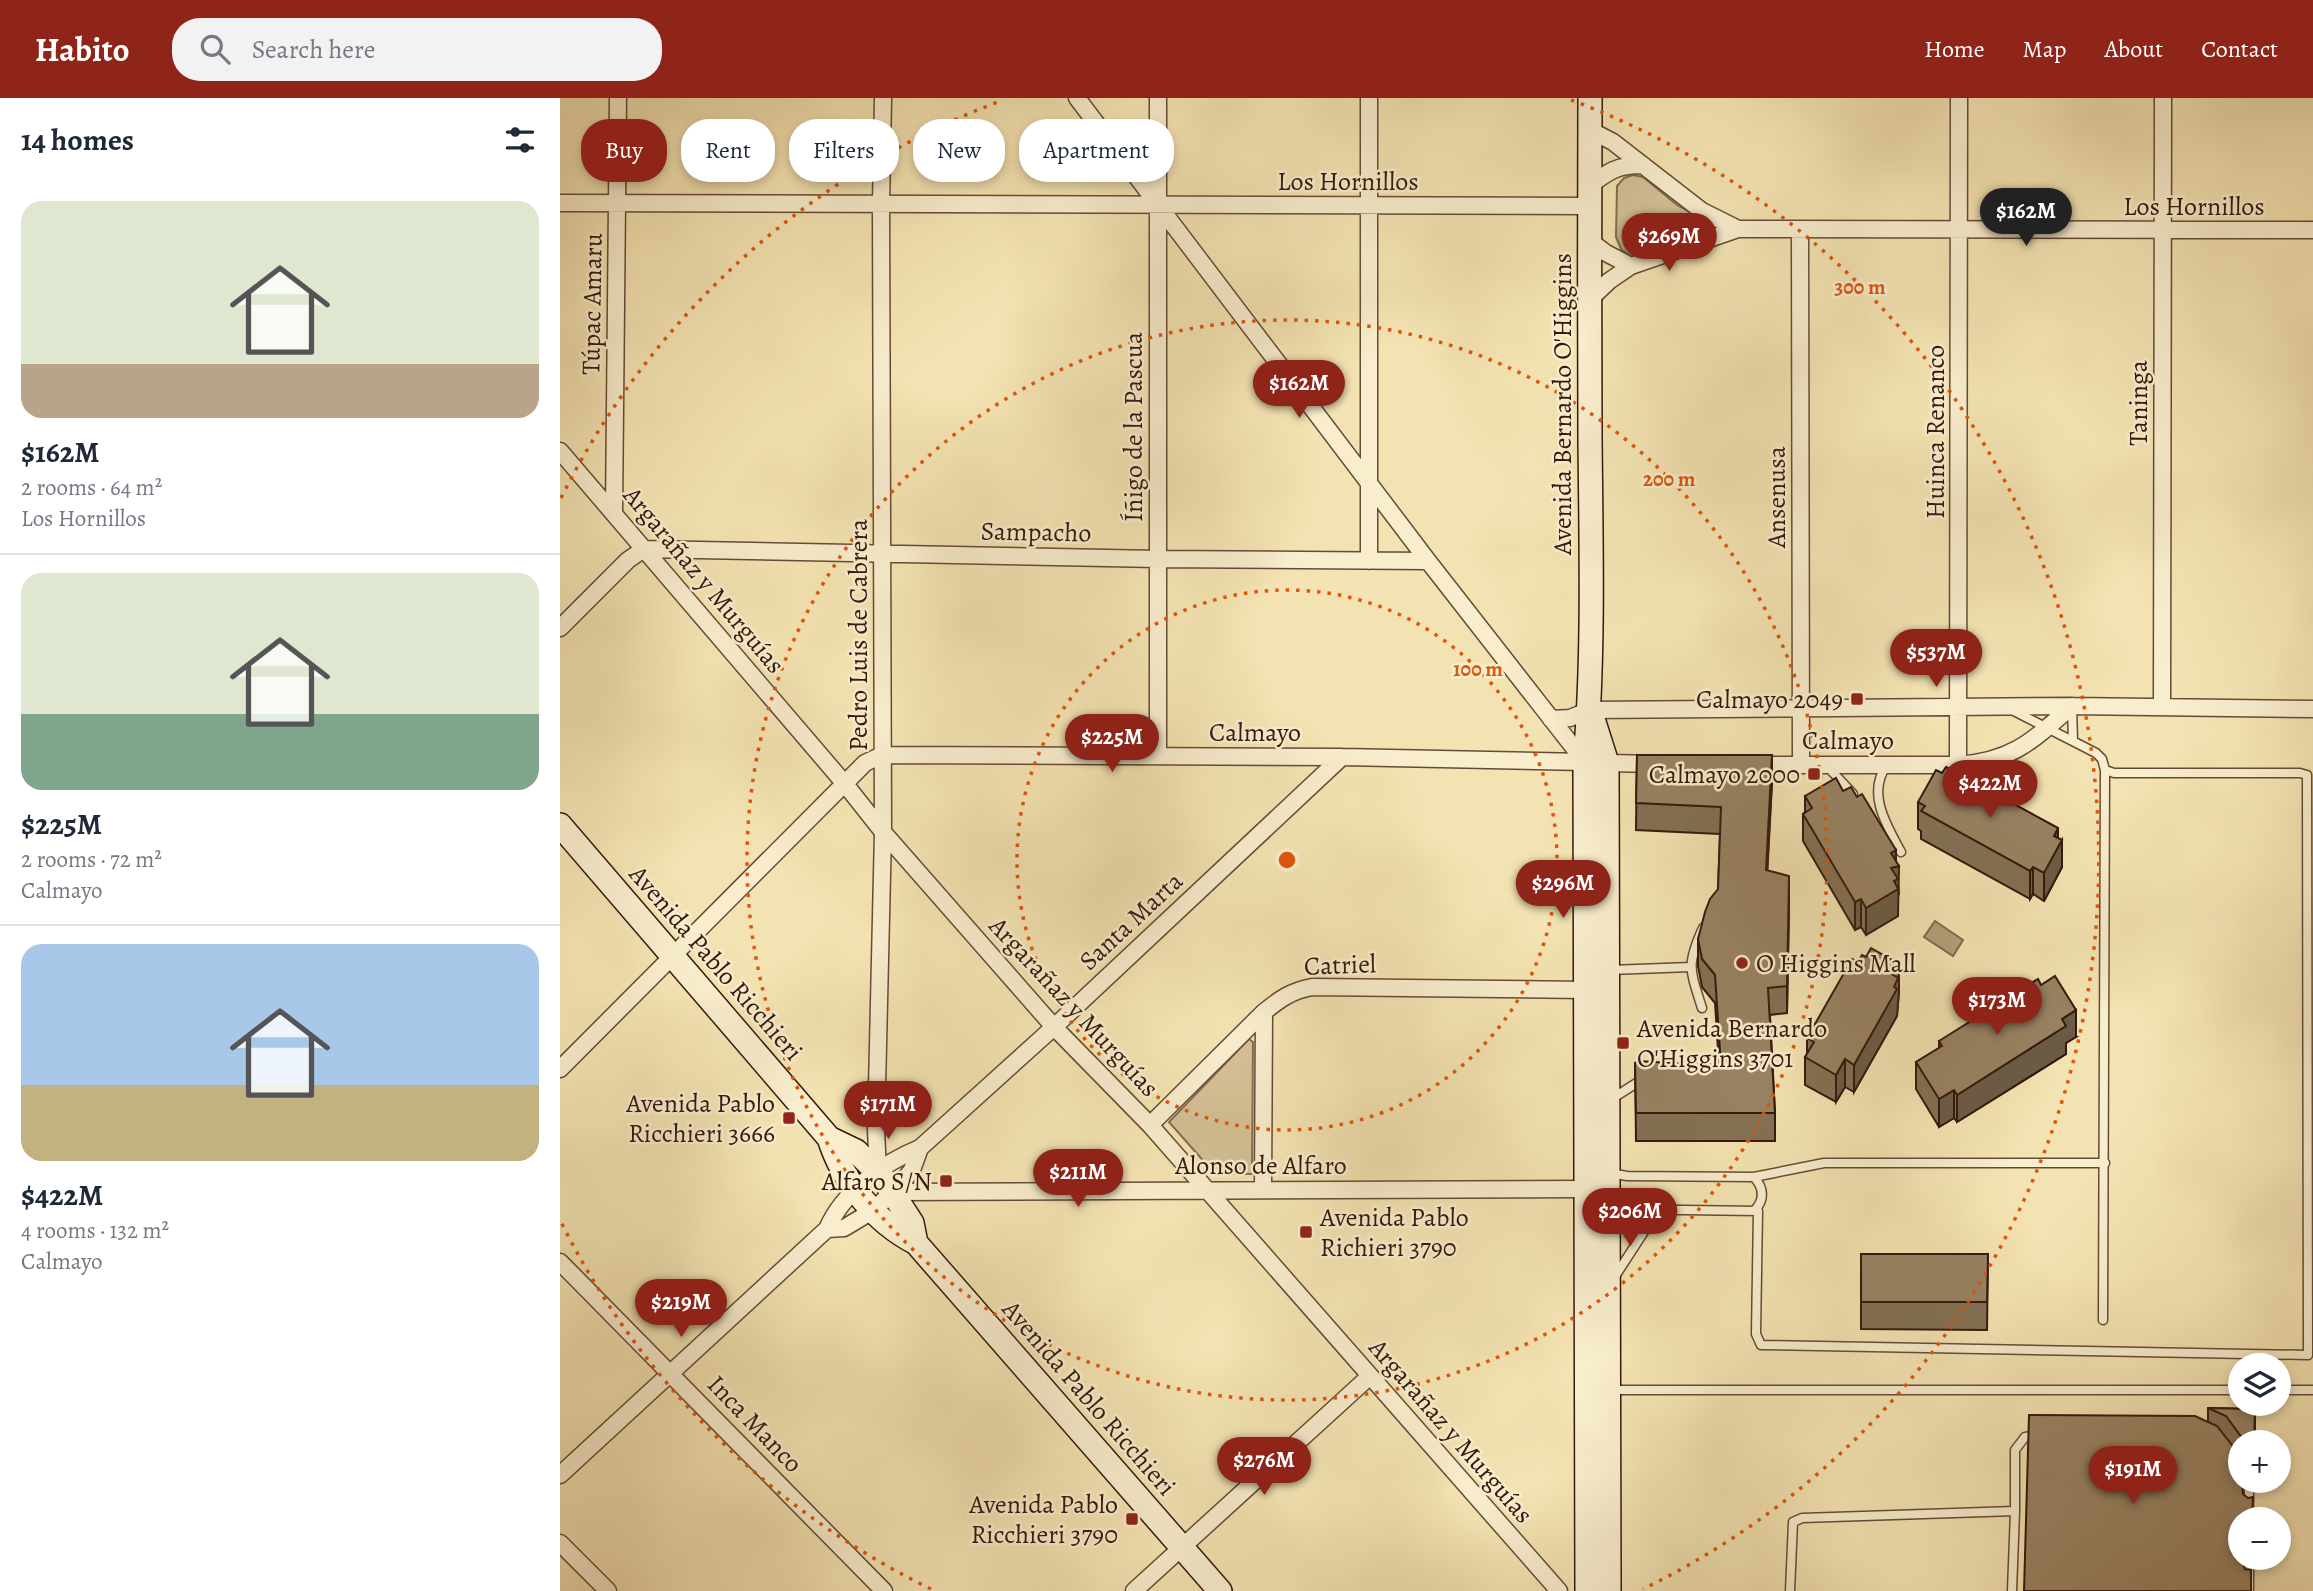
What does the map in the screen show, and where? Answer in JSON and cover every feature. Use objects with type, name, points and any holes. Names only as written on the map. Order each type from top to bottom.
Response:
[{"type":"main road","name":"Avenida Bernardo O'Higgins","points":[[1587,1591],[1596,763],[1590,710],[1590,98]]},
{"type":"main road","name":"Avenida Pablo Ricchieri","points":[[560,825],[830,1138],[856,1151],[878,1172],[894,1192],[912,1223],[916,1243]]},
{"type":"main road","name":"Avenida Bernardo O'Higgins","points":[[1593,977],[1607,1101],[1607,1172],[1593,1202],[1608,1287],[1609,1591]]},
{"type":"main road","name":"Avenida Pablo Ricchieri","points":[[830,1138],[836,1161],[856,1190],[896,1233],[916,1243],[1220,1591]]},
{"type":"street","name":"Túpac Amaru","points":[[614,511],[618,98]]},
{"type":"street","name":"Pedro Luis de Cabrera","points":[[878,1172],[876,1130],[883,832],[883,98]]},
{"type":"street","points":[[1077,98],[1551,719],[1596,763]]},
{"type":"street","name":"Íñigo de la Pascua","points":[[1158,98],[1158,756]]},
{"type":"street","points":[[1369,98],[1369,561]]},
{"type":"street","name":"Huinca Renanco","points":[[1958,765],[1959,98]]},
{"type":"street","name":"Taninga","points":[[2162,708],[2163,98]]},
{"type":"street","name":"Los Hornillos","points":[[1590,130],[1613,142],[1702,211],[1738,229]]},
{"type":"street","points":[[1589,196],[1609,171],[1624,165],[1643,164]]},
{"type":"street","name":"Los Hornillos","points":[[560,203],[1368,205],[1589,196]]},
{"type":"street","name":"Los Hornillos","points":[[1589,300],[1609,281],[1631,266],[1738,229],[2313,230]]},
{"type":"street","name":"Ansenusa","points":[[1800,229],[1801,765]]},
{"type":"street","points":[[1590,240],[1606,253],[1631,266]]},
{"type":"street","name":"Argarañaz y Murguías","points":[[560,450],[883,832],[1054,1027],[1150,1125],[1559,1591]]},
{"type":"street","points":[[560,628],[628,560],[643,549]]},
{"type":"street","name":"Sampacho","points":[[643,549],[1158,559],[1428,561]]},
{"type":"street","name":"Calmayo","points":[[1733,764],[1983,763],[2026,746],[2072,706]]},
{"type":"street","name":"Calmayo","points":[[1551,719],[1570,718],[1590,710],[2072,706],[2313,709]]},
{"type":"street","points":[[560,1069],[865,764],[882,755]]},
{"type":"street","name":"Calmayo","points":[[882,755],[1342,757],[1679,764]]},
{"type":"street","name":"Santa Marta","points":[[560,1475],[827,1229],[841,1203],[898,1157],[920,1148],[1054,1027],[1342,757]]},
{"type":"street","name":"Catriel","points":[[1150,1125],[1264,1012],[1287,994],[1312,987],[1593,977]]},
{"type":"street","points":[[1263,1189],[1264,1012]]},
{"type":"street","name":"Santa Marta","points":[[827,1229],[844,1228],[874,1210],[894,1192],[912,1170],[920,1148]]},
{"type":"street","name":"Alonso de Alfaro","points":[[894,1192],[1263,1189],[1593,1202]]},
{"type":"street","name":"Inca Manco","points":[[560,1262],[884,1591]]},
{"type":"street","points":[[1134,1591],[1370,1376]]},
{"type":"street","points":[[560,1543],[608,1591]]},
{"type":"lane","points":[[2072,706],[2073,740]]},
{"type":"lane","points":[[2006,707],[2096,753],[2102,759],[2105,770],[2103,1320]]},
{"type":"lane","points":[[1825,765],[1858,800]]},
{"type":"lane","points":[[1887,765],[1881,773],[1878,789],[1884,822],[1901,852]]},
{"type":"lane","points":[[1754,1177],[1762,1187],[1763,1194],[1756,1211],[1756,1334],[1761,1345],[2308,1355],[2307,775],[2114,773],[2105,770]]},
{"type":"lane","points":[[1875,815],[1884,822]]},
{"type":"lane","points":[[1702,1008],[1691,967],[1692,953],[1704,924]]},
{"type":"lane","points":[[1593,977],[1691,967]]},
{"type":"lane","points":[[1607,1101],[1647,1077]]},
{"type":"lane","points":[[1607,1172],[1628,1176],[1754,1177],[1824,1163],[2105,1163]]},
{"type":"lane","points":[[1593,1202],[1658,1210],[1756,1211]]},
{"type":"lane","points":[[1608,1287],[1658,1210]]},
{"type":"lane","points":[[1609,1390],[2228,1390]]},
{"type":"lane","points":[[2291,1390],[2313,1390]]},
{"type":"lane","points":[[2012,1591],[2015,1450],[2025,1437],[2049,1435]]},
{"type":"lane","points":[[1790,1591],[1793,1522],[1802,1518],[2015,1511]]},
{"type":"lane","points":[[2249,1570],[2249,1591]]},
{"type":"shaded area","points":[[1633,175],[1643,177],[1677,205],[1722,229],[1646,258],[1631,257],[1621,249],[1616,237],[1617,186],[1624,178]]},
{"type":"shaded area","points":[[1935,921],[1963,940],[1953,956],[1924,937]]},
{"type":"shaded area","points":[[1249,1039],[1253,1042],[1252,1174],[1214,1173],[1169,1122]]},
{"type":"building","name":"O Higgins Mall","points":[[1637,755],[1772,755],[1766,870],[1789,876],[1787,986],[1768,988],[1775,1113],[1636,1113],[1635,1063],[1638,1061],[1721,1066],[1715,975],[1702,959],[1698,939],[1710,899],[1718,889],[1721,807],[1636,803]]},
{"type":"building","points":[[1946,767],[2058,828],[2054,836],[2062,840],[2044,873],[2033,867],[2030,871],[1921,811],[1925,806],[1918,802],[1936,770],[1942,773]]},
{"type":"building","points":[[1836,778],[1843,791],[1851,787],[1857,797],[1862,794],[1896,850],[1891,853],[1899,866],[1891,868],[1898,879],[1894,881],[1898,889],[1866,908],[1861,899],[1855,902],[1803,814],[1812,808],[1805,796]]},
{"type":"building","points":[[1871,948],[1899,964],[1893,975],[1898,978],[1894,987],[1897,989],[1854,1065],[1845,1059],[1836,1075],[1805,1057],[1814,1042],[1807,1038],[1852,959],[1858,962],[1862,955],[1866,957]]},
{"type":"building","points":[[2055,976],[2076,1010],[2062,1019],[2066,1026],[1957,1095],[1954,1090],[1939,1099],[1916,1062],[1942,1046],[1939,1041],[2038,979],[2041,985]]},
{"type":"building","points":[[1861,1254],[1988,1254],[1987,1302],[1861,1302]]},
{"type":"building","points":[[2208,1408],[2228,1408],[2228,1416],[2255,1416],[2254,1430],[2236,1430],[2226,1416]]},
{"type":"building","points":[[2029,1415],[2195,1416],[2217,1426],[2228,1440],[2228,1493],[2243,1493],[2248,1498],[2253,1497],[2253,1507],[2228,1507],[2228,1570],[2251,1570],[2251,1591],[2024,1591]]},
{"type":"place","name":"Calmayo 2049","points":[[1857,699]]},
{"type":"place","name":"Calmayo 2000","points":[[1814,774]]},
{"type":"place","name":"O Higgins Mall","points":[[1742,963]]},
{"type":"place","name":"Avenida Bernardo O'Higgins 3701","points":[[1623,1043]]},
{"type":"place","name":"Avenida Pablo Ricchieri 3666","points":[[789,1118]]},
{"type":"place","name":"Alfaro S/N","points":[[946,1181]]},
{"type":"place","name":"Avenida Pablo Richieri 3790","points":[[1306,1232]]},
{"type":"place","name":"Avenida Pablo Ricchieri 3790","points":[[1132,1519]]}]
